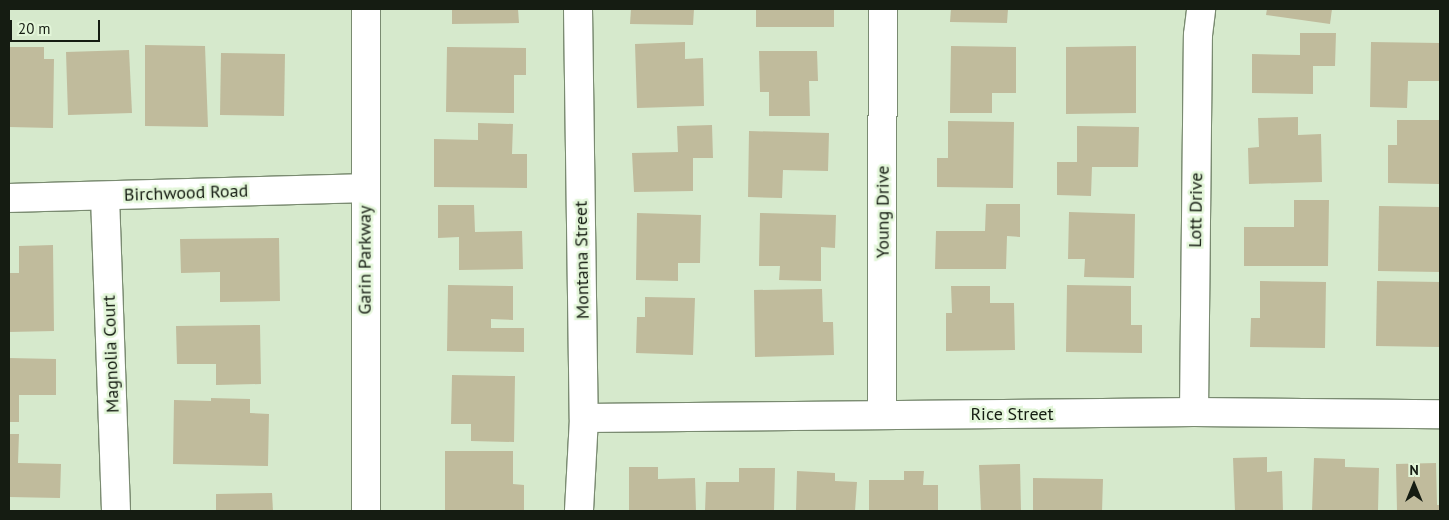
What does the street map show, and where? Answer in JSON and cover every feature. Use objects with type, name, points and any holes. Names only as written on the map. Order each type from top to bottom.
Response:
[{"type":"street","name":"Garin Parkway","points":[[366,9],[364,188],[366,511]]},
{"type":"street","name":"Montana Street","points":[[578,9],[584,418],[579,511]]},
{"type":"street","name":"Young Drive","points":[[882,414],[883,9]]},
{"type":"street","name":"Lott Drive","points":[[1194,412],[1198,35],[1201,9]]},
{"type":"street","name":"Birchwood Road","points":[[9,198],[364,188]]},
{"type":"street","name":"Magnolia Court","points":[[105,196],[116,511]]},
{"type":"street","name":"Rice Street","points":[[584,418],[1194,412],[1440,414]]},
{"type":"building","points":[[452,9],[518,9],[519,23],[452,24]]},
{"type":"building","points":[[631,9],[694,9],[693,25],[630,24]]},
{"type":"building","points":[[756,9],[834,9],[834,27],[756,27]]},
{"type":"building","points":[[951,9],[1008,9],[1007,23],[950,22]]},
{"type":"building","points":[[1267,9],[1332,9],[1330,24],[1266,15]]},
{"type":"building","points":[[1300,33],[1336,33],[1335,66],[1313,66],[1313,94],[1252,93],[1252,54],[1300,55]]},
{"type":"building","points":[[685,42],[685,59],[703,58],[704,106],[637,108],[635,44]]},
{"type":"building","points":[[1371,42],[1440,43],[1440,81],[1408,81],[1407,108],[1370,107]]},
{"type":"building","points":[[145,45],[205,46],[208,127],[145,126]]},
{"type":"building","points":[[951,46],[1016,47],[1016,93],[992,93],[992,113],[950,113]]},
{"type":"building","points":[[1136,46],[1136,113],[1066,114],[1066,47]]},
{"type":"building","points":[[9,47],[44,47],[44,59],[54,59],[53,128],[9,127]]},
{"type":"building","points":[[447,47],[526,48],[526,75],[514,75],[514,113],[446,112]]},
{"type":"building","points":[[129,50],[132,113],[68,115],[66,52]]},
{"type":"building","points":[[759,51],[817,51],[818,81],[809,81],[810,116],[769,116],[769,92],[760,92]]},
{"type":"building","points":[[221,53],[285,54],[284,116],[220,115]]},
{"type":"building","points":[[1298,117],[1298,135],[1321,134],[1322,182],[1249,184],[1248,148],[1259,147],[1258,118]]},
{"type":"building","points":[[1397,120],[1440,120],[1439,184],[1388,183],[1388,145],[1397,145]]},
{"type":"building","points":[[948,121],[1014,122],[1013,188],[937,187],[937,158],[948,158]]},
{"type":"building","points":[[478,123],[513,124],[512,154],[527,154],[527,188],[434,187],[434,139],[478,140]]},
{"type":"building","points":[[712,125],[713,158],[693,158],[693,191],[634,192],[632,153],[678,152],[677,126]]},
{"type":"building","points":[[1077,126],[1139,127],[1138,167],[1092,167],[1091,196],[1057,195],[1057,162],[1077,162]]},
{"type":"building","points":[[749,131],[829,133],[828,171],[783,170],[782,198],[748,197]]},
{"type":"building","points":[[1294,200],[1329,200],[1328,266],[1244,266],[1244,227],[1294,227]]},
{"type":"building","points":[[986,204],[1020,204],[1020,237],[1007,236],[1006,269],[935,269],[936,231],[985,231]]},
{"type":"building","points":[[438,205],[474,205],[475,232],[522,231],[523,269],[459,270],[459,237],[438,238]]},
{"type":"building","points":[[1379,206],[1440,207],[1440,272],[1378,271]]},
{"type":"building","points":[[1069,212],[1135,214],[1134,278],[1084,277],[1085,259],[1068,259]]},
{"type":"building","points":[[637,213],[701,215],[700,263],[678,263],[678,281],[636,280]]},
{"type":"building","points":[[760,213],[836,215],[835,248],[821,247],[821,281],[779,280],[780,266],[759,266]]},
{"type":"building","points":[[279,238],[280,301],[220,302],[220,272],[181,273],[180,239]]},
{"type":"building","points":[[53,245],[54,331],[9,332],[9,273],[19,273],[19,246]]},
{"type":"building","points":[[1260,281],[1326,282],[1325,348],[1250,347],[1251,318],[1260,318]]},
{"type":"building","points":[[1377,281],[1440,282],[1440,347],[1376,346]]},
{"type":"building","points":[[448,285],[513,286],[513,320],[491,319],[491,328],[524,328],[524,352],[447,351]]},
{"type":"building","points":[[1067,285],[1131,286],[1131,325],[1142,325],[1142,353],[1066,352]]},
{"type":"building","points":[[951,286],[990,286],[990,303],[1014,303],[1015,350],[946,351],[946,313],[952,313]]},
{"type":"building","points":[[822,289],[823,322],[833,322],[834,355],[755,357],[754,290]]},
{"type":"building","points":[[645,297],[695,298],[693,355],[636,353],[637,317],[645,317]]},
{"type":"building","points":[[260,325],[261,384],[216,385],[216,364],[177,364],[176,326]]},
{"type":"building","points":[[9,358],[56,359],[56,395],[19,395],[19,422],[9,422]]},
{"type":"building","points":[[452,375],[515,376],[514,442],[471,441],[471,424],[451,424]]},
{"type":"building","points":[[211,398],[250,399],[250,413],[269,414],[268,466],[173,464],[174,400],[211,401]]},
{"type":"building","points":[[9,434],[19,434],[18,463],[61,464],[60,498],[9,497]]},
{"type":"building","points":[[445,451],[513,451],[513,484],[524,485],[524,511],[445,511]]},
{"type":"building","points":[[1267,457],[1267,472],[1282,471],[1283,511],[1235,511],[1233,458]]},
{"type":"building","points":[[1314,458],[1345,459],[1345,467],[1379,468],[1378,511],[1312,511]]},
{"type":"building","points":[[1436,463],[1437,505],[1440,505],[1440,511],[1397,511],[1396,464]]},
{"type":"building","points":[[1020,464],[1021,511],[981,511],[979,465]]},
{"type":"building","points":[[629,467],[658,467],[658,479],[695,478],[696,511],[629,511]]},
{"type":"building","points":[[739,468],[775,468],[774,511],[705,511],[706,482],[739,482]]},
{"type":"building","points":[[797,471],[835,473],[835,481],[857,482],[855,511],[796,511]]},
{"type":"building","points":[[904,471],[924,471],[923,485],[938,485],[938,511],[869,511],[869,480],[904,480]]},
{"type":"building","points":[[1033,478],[1103,479],[1102,511],[1033,511]]},
{"type":"building","points":[[272,493],[273,511],[216,511],[216,494]]}]
